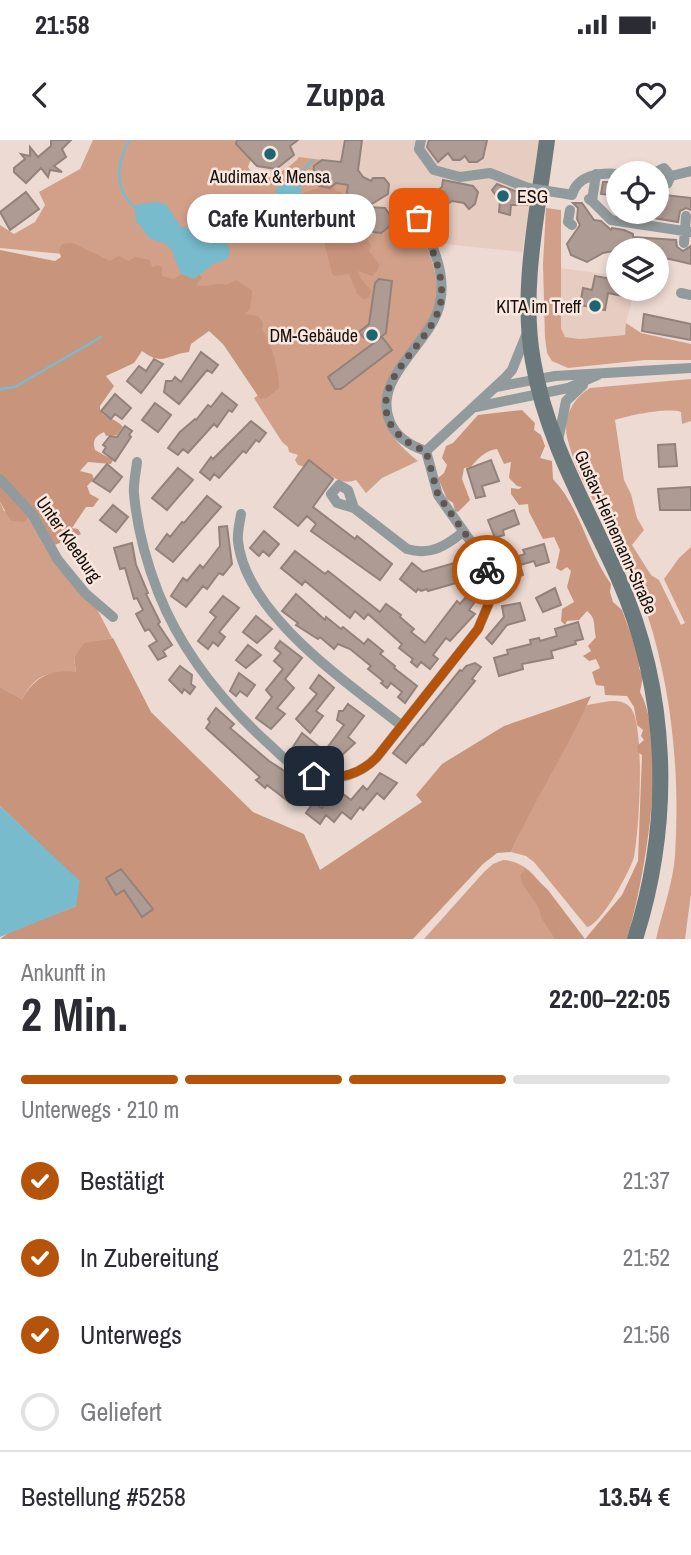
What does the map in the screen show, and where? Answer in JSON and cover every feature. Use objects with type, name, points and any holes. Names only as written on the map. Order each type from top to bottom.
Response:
[{"type":"main road","name":"Gustav-Heinemann-Straße","points":[[547,140],[533,252],[528,331],[538,386],[557,447],[628,601],[650,675],[659,741],[660,808],[651,881],[635,939]]},
{"type":"street","points":[[421,140],[419,149],[434,170],[454,177],[490,173],[511,179],[519,186],[582,196],[605,217],[631,228],[687,235],[685,216]]},
{"type":"street","points":[[511,179],[513,165]]},
{"type":"street","points":[[669,180],[671,176],[691,171]]},
{"type":"street","points":[[582,196],[579,183],[596,174],[606,174]]},
{"type":"street","points":[[572,225],[568,222],[570,209],[596,174]]},
{"type":"street","points":[[137,462],[134,491],[137,512],[144,546],[159,593],[178,634],[199,667],[241,719],[295,766],[314,776],[345,776],[360,770],[377,757],[478,629],[489,603],[486,570],[476,549],[438,495],[426,451],[403,439],[394,430],[387,414],[390,385],[432,327],[441,292],[439,267],[419,218],[401,196]]},
{"type":"street","points":[[426,451],[512,370],[528,331]]},
{"type":"street","points":[[467,411],[538,386],[601,373],[691,368]]},
{"type":"street","points":[[557,447],[566,401],[586,382],[601,373]]},
{"type":"street","points":[[496,387],[586,382]]},
{"type":"street","name":"Unter Kleeburg","points":[[0,479],[32,514],[54,554],[85,593],[113,617]]},
{"type":"street","points":[[354,508],[407,550],[414,552],[437,550],[463,532]]},
{"type":"street","points":[[241,514],[238,541],[251,579],[268,607],[312,654],[402,726]]},
{"type":"shaded area","points":[[93,140],[237,140],[237,145],[251,159],[248,167],[257,180],[280,172],[299,157],[322,160],[314,166],[313,178],[319,186],[330,188],[338,181],[347,185],[342,221],[349,224],[349,228],[359,225],[363,233],[372,234],[390,226],[392,216],[409,214],[431,257],[437,282],[436,306],[389,385],[383,414],[388,428],[399,444],[418,461],[382,478],[366,493],[356,480],[349,482],[337,479],[310,461],[306,467],[298,465],[295,460],[298,455],[289,452],[254,398],[274,384],[273,365],[73,255],[0,248],[0,225],[14,234],[35,222],[45,205],[39,192],[80,169]]},
{"type":"shaded area","points":[[226,140],[542,140],[522,252],[368,236],[257,166]]},
{"type":"shaded area","points":[[333,185],[336,191],[344,196],[341,208],[337,209],[342,216],[340,222],[349,229],[354,225],[364,227],[371,246],[369,251],[379,264],[378,270],[372,276],[358,271],[371,290],[369,298],[363,299],[357,294],[349,274],[332,274],[324,242],[327,238],[336,240],[332,232],[327,234],[315,219],[313,209],[302,205],[303,193]]},
{"type":"shaded area","points":[[546,208],[561,210],[561,328],[565,337],[580,339],[625,335],[626,323],[641,333],[691,344],[691,360],[645,360],[568,368],[552,361],[547,353],[545,338],[543,264]]},
{"type":"shaded area","points":[[73,243],[110,261],[118,256],[129,261],[135,257],[150,260],[152,267],[162,267],[162,276],[174,279],[189,269],[198,272],[202,278],[196,285],[226,285],[236,280],[252,290],[250,309],[245,314],[258,316],[263,323],[262,330],[272,349],[279,388],[267,398],[260,399],[223,344],[209,331],[191,344],[189,352],[161,359],[142,351],[134,363],[106,376],[114,386],[100,406],[100,411],[123,427],[117,435],[106,436],[104,432],[94,441],[95,450],[113,460],[111,464],[88,462],[80,471],[92,474],[94,479],[87,486],[90,494],[99,499],[93,507],[86,507],[72,528],[78,529],[81,534],[50,547],[29,516],[25,522],[11,521],[0,502],[0,250],[55,261],[61,257],[59,250],[62,244]]},
{"type":"shaded area","name":"KITA im Treff","points":[[561,268],[606,274],[606,301],[632,301],[626,335],[580,339],[565,337],[561,328]]},
{"type":"shaded area","points":[[691,379],[691,421],[682,424],[681,412],[668,410],[615,420],[624,480],[644,530],[632,545],[651,575],[659,580],[681,625],[685,623],[664,579],[691,547],[691,894],[685,939],[656,939],[675,856],[676,783],[670,711],[655,640],[644,605],[631,571],[579,472],[566,430],[568,415],[574,403],[590,388]]},
{"type":"shaded area","points":[[522,410],[535,423],[534,430],[541,435],[545,446],[540,458],[552,461],[553,479],[571,504],[611,584],[613,602],[622,610],[641,662],[639,668],[643,676],[640,692],[648,715],[653,745],[653,778],[646,849],[627,939],[585,939],[622,895],[638,861],[642,755],[637,746],[644,740],[641,736],[643,730],[637,725],[634,707],[627,696],[605,695],[604,686],[596,685],[592,672],[600,668],[596,659],[589,661],[583,656],[591,651],[588,646],[596,637],[590,614],[587,611],[579,620],[567,621],[565,625],[561,621],[562,609],[574,602],[567,587],[571,571],[567,567],[561,571],[556,568],[560,550],[554,537],[543,539],[529,512],[528,504],[519,505],[511,494],[511,488],[522,487],[509,478],[511,462],[504,464],[497,449],[485,453],[471,467],[464,468],[462,479],[470,500],[458,512],[447,499],[438,478],[447,465],[442,458],[446,446],[453,443],[478,415]]},
{"type":"shaded area","points":[[0,502],[4,511],[29,515],[95,605],[112,638],[84,644],[74,657],[76,672],[39,678],[22,699],[0,687]]},
{"type":"shaded area","points":[[113,638],[151,712],[253,812],[304,834],[320,870],[422,802],[416,795],[442,764],[504,726],[591,696],[511,852],[497,853],[483,864],[413,939],[0,939],[10,932],[76,906],[43,847],[0,806],[0,687],[22,699],[33,685],[45,676],[59,672],[76,672],[74,657],[84,643]]},
{"type":"shaded area","points":[[623,702],[630,707],[635,717],[640,755],[636,844],[634,857],[621,885],[600,917],[587,927],[534,862],[526,856],[511,852],[533,803],[587,705]]},
{"type":"shaded area","points":[[503,860],[516,863],[537,878],[567,939],[424,939],[484,872]]},
{"type":"shaded area","points":[[526,869],[548,890],[585,939],[555,939],[542,919],[538,906],[523,885],[520,875]]},
{"type":"water","points":[[294,185],[301,189],[303,204],[297,216],[279,211],[275,195],[277,187]]},
{"type":"water","points":[[138,204],[166,204],[181,227],[222,236],[230,249],[228,259],[215,263],[194,279],[181,274],[171,249],[164,243],[150,239],[136,221],[135,208]]},
{"type":"water","points":[[0,806],[80,881],[76,906],[0,937]]},
{"type":"building","points":[[51,140],[71,140],[62,149],[66,157],[54,166],[62,172],[50,170],[48,177],[41,168],[26,183],[14,172],[14,168],[25,159],[21,154],[30,156],[30,147],[38,157],[51,146]]},
{"type":"building","name":"Audimax & Mensa","points":[[237,140],[298,140],[290,146],[294,155],[276,169],[257,166],[236,144]]},
{"type":"building","points":[[345,140],[362,140],[358,170],[363,177],[371,181],[373,178],[384,178],[389,184],[388,194],[367,207],[385,208],[392,218],[390,226],[381,233],[373,232],[362,218],[359,225],[354,225],[350,231],[347,224],[342,223],[348,185],[336,183],[330,188],[319,186],[313,178],[314,166],[322,160],[341,162]]},
{"type":"building","points":[[429,140],[487,140],[483,158],[477,162],[469,162],[465,156],[460,160],[453,160],[448,153],[438,162],[427,147]]},
{"type":"building","points":[[443,180],[473,186],[478,192],[475,204],[469,209],[464,203],[452,201],[443,207],[443,216],[437,215],[429,204],[430,196],[442,187]]},
{"type":"building","points":[[603,182],[606,182],[606,195],[601,194]]},
{"type":"building","points":[[497,184],[528,196],[527,205],[511,205],[510,215],[499,212],[500,201],[492,190]]},
{"type":"building","points":[[26,192],[39,209],[10,230],[0,212]]},
{"type":"building","points":[[669,195],[691,198],[691,210],[686,208],[680,211],[678,222],[669,221]]},
{"type":"building","points":[[573,203],[582,203],[594,220],[601,221],[611,230],[624,230],[633,234],[633,237],[647,238],[606,238],[606,252],[587,262],[571,255],[567,244],[580,225],[577,219],[578,208]]},
{"type":"building","points":[[669,240],[676,240],[677,247],[683,251],[691,246],[691,264],[669,259]]},
{"type":"building","name":"KITA im Treff","points":[[595,276],[606,278],[605,310],[580,305],[583,288],[592,290]]},
{"type":"building","points":[[379,279],[392,281],[386,333],[378,339],[364,338],[359,332],[369,324],[375,283]]},
{"type":"building","points":[[644,314],[691,324],[691,340],[642,331]]},
{"type":"building","points":[[382,337],[392,350],[341,389],[335,389],[328,377]]},
{"type":"building","points":[[201,352],[218,365],[212,373],[207,370],[179,404],[164,392],[166,381],[172,381],[175,377],[181,382]]},
{"type":"building","points":[[154,359],[163,364],[141,393],[127,381],[139,366],[146,371]]},
{"type":"building","points":[[222,393],[237,405],[232,412],[229,410],[217,427],[214,424],[188,453],[183,449],[178,455],[168,448],[180,432],[196,420],[208,405],[211,407]]},
{"type":"building","points":[[115,394],[131,408],[122,419],[115,414],[111,419],[101,411]]},
{"type":"building","points":[[155,403],[171,415],[158,432],[142,420]]},
{"type":"building","points":[[251,421],[266,433],[259,442],[256,440],[246,453],[243,451],[219,478],[214,474],[210,480],[200,472],[211,457],[213,459]]},
{"type":"building","points":[[125,426],[132,431],[129,435],[131,437],[115,461],[103,452],[106,447],[103,445],[110,436],[117,437]]},
{"type":"building","points":[[675,444],[677,466],[659,467],[658,445]]},
{"type":"building","points":[[309,460],[333,479],[313,507],[355,539],[357,536],[392,564],[380,580],[311,531],[316,524],[307,516],[298,526],[274,507]]},
{"type":"building","points":[[491,460],[499,481],[482,486],[485,496],[476,498],[467,469]]},
{"type":"building","points":[[107,464],[122,477],[110,492],[93,481]]},
{"type":"building","points":[[178,468],[193,480],[167,510],[152,498]]},
{"type":"building","points":[[691,487],[691,510],[660,510],[658,489]]},
{"type":"building","points":[[207,496],[221,507],[173,562],[156,549],[167,534],[170,537]]},
{"type":"building","points":[[113,505],[128,517],[116,532],[100,520]]},
{"type":"building","points":[[514,510],[519,524],[503,530],[504,535],[495,538],[488,520]]},
{"type":"building","points":[[227,526],[232,564],[223,575],[219,573],[207,589],[203,586],[186,607],[171,596],[183,578],[187,581],[200,565],[203,568],[220,546],[219,527]]},
{"type":"building","points":[[264,531],[279,544],[269,556],[263,551],[259,556],[250,548]]},
{"type":"building","points":[[132,543],[136,565],[148,593],[146,594],[160,622],[158,624],[172,645],[163,651],[166,656],[158,660],[149,646],[157,641],[149,629],[145,631],[136,614],[143,610],[137,598],[134,599],[125,568],[120,569],[114,548]]},
{"type":"building","points":[[544,544],[549,562],[536,566],[534,561],[520,565],[523,575],[509,580],[507,574],[501,575],[497,563],[525,554],[523,550]]},
{"type":"building","points":[[295,551],[325,574],[328,571],[380,612],[386,604],[401,615],[414,629],[411,632],[425,643],[457,601],[460,604],[472,590],[479,596],[469,610],[475,614],[450,641],[446,638],[433,655],[438,659],[430,669],[421,662],[417,667],[411,662],[413,659],[399,648],[402,644],[368,614],[364,619],[355,611],[350,618],[305,581],[302,585],[281,568]]},
{"type":"building","points":[[465,560],[470,579],[428,591],[418,589],[416,592],[400,579],[412,563],[423,572]]},
{"type":"building","points":[[555,588],[561,605],[543,612],[536,598]]},
{"type":"building","points":[[296,594],[325,620],[326,617],[341,629],[343,627],[364,644],[368,639],[383,651],[380,654],[417,686],[405,703],[398,697],[402,692],[391,683],[387,688],[381,683],[383,681],[368,669],[371,666],[350,649],[338,644],[334,649],[320,637],[318,639],[296,625],[298,623],[282,611]]},
{"type":"building","points":[[223,596],[239,608],[219,632],[225,637],[218,646],[213,642],[208,649],[198,641],[216,617],[210,612]]},
{"type":"building","points":[[520,603],[525,620],[507,625],[492,644],[486,638],[504,617],[502,606]]},
{"type":"building","points":[[256,616],[272,629],[257,643],[243,632]]},
{"type":"building","points":[[578,622],[583,639],[575,641],[576,644],[551,651],[553,658],[522,664],[523,669],[499,676],[494,658],[508,654],[507,650],[531,644],[530,640],[539,638],[540,641],[557,636],[555,629]]},
{"type":"building","points":[[280,641],[302,658],[285,679],[294,688],[277,708],[285,714],[271,729],[256,718],[272,697],[266,690],[283,669],[274,661],[281,653],[275,648]]},
{"type":"building","points":[[248,645],[261,655],[246,668],[236,660]]},
{"type":"building","points":[[475,663],[481,667],[472,679],[475,681],[423,745],[406,763],[393,753],[460,670]]},
{"type":"building","points":[[180,666],[192,675],[191,684],[195,687],[190,694],[184,689],[182,693],[169,680]]},
{"type":"building","points":[[239,673],[255,685],[247,696],[240,691],[236,696],[230,691]]},
{"type":"building","points":[[319,675],[334,688],[316,711],[323,716],[310,733],[296,719],[317,694],[310,688]]},
{"type":"building","points":[[348,704],[364,716],[348,737],[355,743],[340,757],[327,748],[344,725],[337,720],[339,711],[343,711]]},
{"type":"building","points":[[216,708],[234,724],[230,728],[269,761],[303,783],[307,788],[299,799],[295,795],[289,802],[267,785],[265,788],[256,780],[260,777],[206,728],[210,722],[208,719]]},
{"type":"building","points":[[302,733],[318,746],[306,762],[291,750]]},
{"type":"building","points":[[380,773],[397,783],[384,799],[377,793],[363,810],[360,807],[351,819],[342,812],[334,822],[326,815],[320,824],[306,813],[314,802],[322,808],[330,798],[336,803],[343,794],[351,800],[363,786],[367,790]]},
{"type":"building","points":[[121,869],[153,909],[142,917],[124,890],[116,895],[106,878]]},
{"type":"waterway","points":[[130,140],[122,158],[119,177],[124,194],[137,209]]},
{"type":"waterway","points":[[300,190],[302,171],[313,160]]},
{"type":"waterway","points":[[235,226],[237,218],[252,230],[247,214],[252,209],[256,217],[281,209]]},
{"type":"waterway","points":[[0,389],[15,387],[101,337]]},
{"type":"way so far","points":[[419,218],[439,267],[441,302],[432,327],[390,385],[387,414],[394,430],[403,439],[426,451],[438,495],[476,549],[487,570]]},
{"type":"place","name":"Audimax & Mensa","points":[[270,154]]},
{"type":"place","name":"ESG","points":[[503,196]]},
{"type":"place","name":"Cafe Kunterbunt","points":[[419,218]]},
{"type":"place","name":"KITA im Treff","points":[[595,306]]},
{"type":"place","name":"DM-Gebäude","points":[[372,335]]},
{"type":"route","points":[[314,776],[345,776],[360,770],[377,757],[478,629],[489,603],[487,570]]}]
